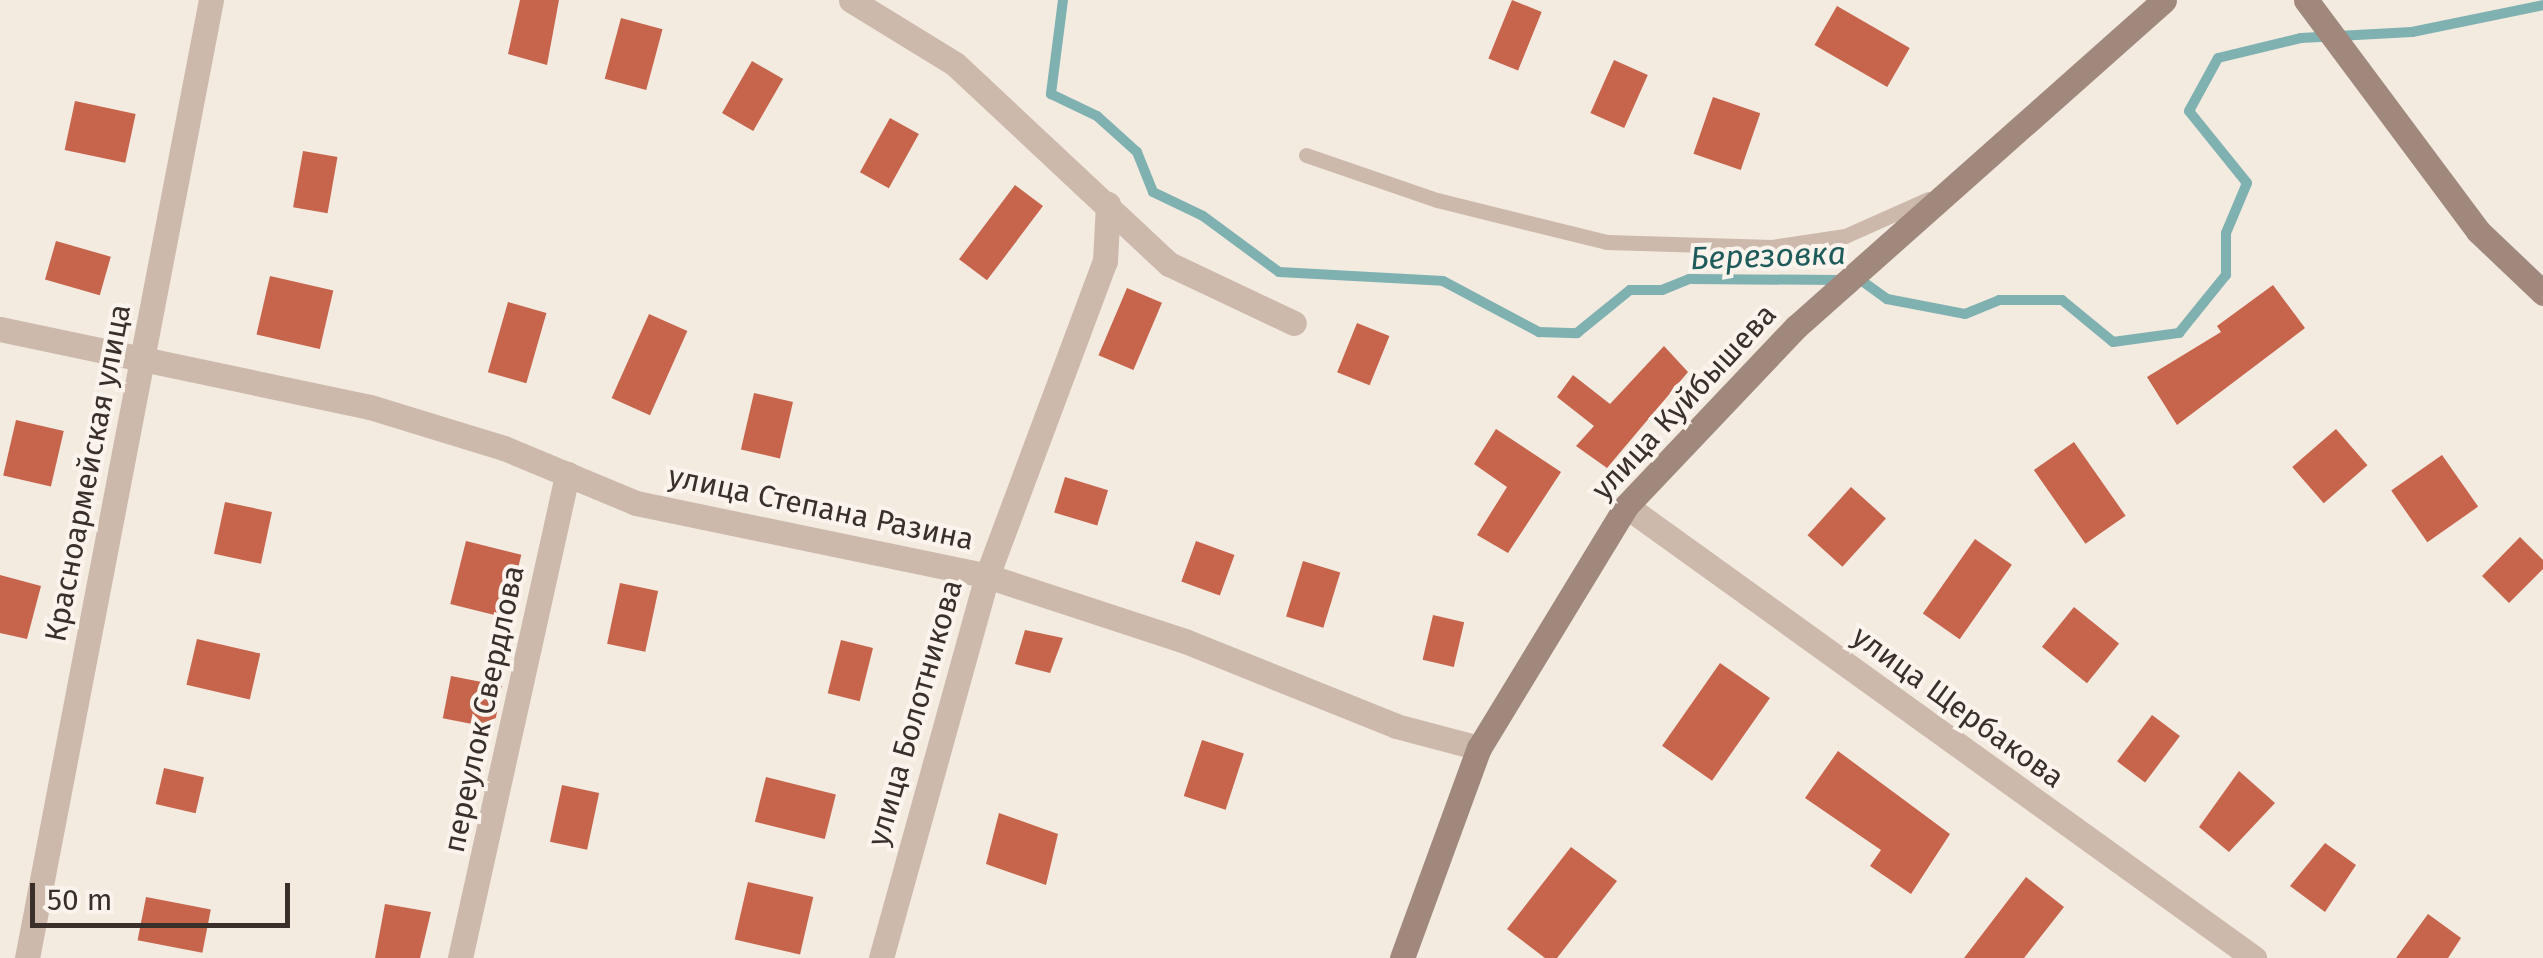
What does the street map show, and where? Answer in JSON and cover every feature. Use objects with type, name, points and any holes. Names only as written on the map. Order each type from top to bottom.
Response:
[{"type":"street","name":"Красноармейская улица","points":[[28,958],[211,0]]},
{"type":"street","points":[[851,0],[955,64],[1025,124],[1169,264],[1294,323]]},
{"type":"street","name":"улица Куйбышева","points":[[1402,958],[1479,748],[1626,506],[1796,327],[2164,0]]},
{"type":"street","points":[[2311,7],[2478,231],[2543,293]]},
{"type":"street","name":"улица Болотникова","points":[[882,958],[987,576],[1105,262],[1108,204]]},
{"type":"street","name":"улица Степана Разина","points":[[0,329],[370,407],[567,474],[636,502],[987,576],[1185,641],[1396,726],[1479,748]]},
{"type":"street","name":"переулок Свердлова","points":[[460,958],[567,474]]},
{"type":"street","name":"улица Щербакова","points":[[1626,506],[2254,958]]},
{"type":"lane","points":[[1306,155],[1437,200],[1607,242],[1772,247],[1845,236],[1946,192]]},
{"type":"building","points":[[520,0],[559,0],[547,65],[508,54]]},
{"type":"building","points":[[1512,0],[1542,12],[1518,70],[1488,58]]},
{"type":"building","points":[[1837,6],[1910,48],[1887,87],[1814,45]]},
{"type":"building","points":[[621,18],[663,29],[646,90],[605,79]]},
{"type":"building","points":[[1614,60],[1648,75],[1624,128],[1590,113]]},
{"type":"building","points":[[752,61],[783,79],[753,131],[722,113]]},
{"type":"building","points":[[1713,97],[1760,113],[1741,170],[1693,154]]},
{"type":"building","points":[[75,101],[136,114],[125,163],[65,150]]},
{"type":"building","points":[[890,118],[919,134],[889,188],[860,172]]},
{"type":"building","points":[[303,151],[337,157],[328,213],[293,207]]},
{"type":"building","points":[[1015,185],[1043,206],[987,280],[959,259]]},
{"type":"building","points":[[56,241],[111,257],[100,295],[45,279]]},
{"type":"building","points":[[270,276],[333,291],[320,349],[257,334]]},
{"type":"building","points":[[2273,285],[2305,328],[2177,425],[2147,377],[2221,332],[2217,326]]},
{"type":"building","points":[[1127,288],[1162,303],[1133,370],[1098,355]]},
{"type":"building","points":[[508,302],[546,313],[526,383],[488,372]]},
{"type":"building","points":[[649,314],[687,331],[650,415],[612,398]]},
{"type":"building","points":[[1357,323],[1389,336],[1370,385],[1337,372]]},
{"type":"building","points":[[1664,346],[1688,372],[1607,468],[1576,446],[1594,426],[1557,397],[1573,375],[1610,404]]},
{"type":"building","points":[[754,393],[793,402],[780,459],[741,450]]},
{"type":"building","points":[[16,420],[64,431],[51,487],[3,476]]},
{"type":"building","points":[[1496,429],[1561,472],[1508,553],[1477,535],[1507,487],[1474,464]]},
{"type":"building","points":[[2336,429],[2367,465],[2324,503],[2292,467]]},
{"type":"building","points":[[2074,442],[2126,516],[2085,544],[2034,470]]},
{"type":"building","points":[[2442,455],[2478,507],[2427,542],[2391,491]]},
{"type":"building","points":[[1065,477],[1108,490],[1097,526],[1054,512]]},
{"type":"building","points":[[1851,487],[1886,518],[1842,567],[1808,535]]},
{"type":"building","points":[[225,502],[272,512],[261,564],[214,554]]},
{"type":"building","points":[[2520,537],[2543,560],[2543,569],[2509,603],[2482,576]]},
{"type":"building","points":[[1975,539],[2012,565],[1960,639],[1923,614]]},
{"type":"building","points":[[466,541],[521,555],[506,618],[450,604]]},
{"type":"building","points":[[1196,541],[1235,555],[1220,595],[1181,581]]},
{"type":"building","points":[[1303,561],[1340,572],[1323,628],[1286,616]]},
{"type":"building","points":[[0,575],[41,586],[27,639],[0,633]]},
{"type":"building","points":[[620,583],[658,591],[645,652],[607,644]]},
{"type":"building","points":[[2074,607],[2119,644],[2087,683],[2042,647]]},
{"type":"building","points":[[1433,615],[1464,622],[1454,667],[1423,660]]},
{"type":"building","points":[[1025,630],[1063,638],[1050,673],[1015,664]]},
{"type":"building","points":[[197,639],[260,654],[250,699],[186,685]]},
{"type":"building","points":[[841,640],[873,648],[860,701],[828,693]]},
{"type":"building","points":[[1720,663],[1770,698],[1712,781],[1662,746]]},
{"type":"building","points":[[451,676],[502,686],[494,728],[443,718]]},
{"type":"building","points":[[2152,715],[2180,736],[2145,782],[2117,761]]},
{"type":"building","points":[[1202,740],[1244,754],[1226,810],[1184,796]]},
{"type":"building","points":[[1838,751],[1950,834],[1911,894],[1870,866],[1881,850],[1805,798]]},
{"type":"building","points":[[164,768],[204,777],[196,813],[156,804]]},
{"type":"building","points":[[2239,771],[2275,803],[2229,852],[2199,827]]},
{"type":"building","points":[[766,777],[836,794],[825,839],[755,822]]},
{"type":"building","points":[[562,785],[599,793],[587,850],[550,842]]},
{"type":"building","points":[[999,813],[1058,834],[1046,885],[986,864]]},
{"type":"building","points":[[2325,843],[2356,865],[2325,912],[2290,886]]},
{"type":"building","points":[[1571,847],[1617,881],[1557,958],[1545,958],[1507,929]]},
{"type":"building","points":[[2026,877],[2064,907],[2024,958],[1964,958]]},
{"type":"building","points":[[748,882],[813,897],[800,955],[735,939]]},
{"type":"building","points":[[146,897],[211,910],[202,953],[138,940]]},
{"type":"building","points":[[385,904],[431,912],[420,958],[375,958]]},
{"type":"building","points":[[2428,914],[2461,938],[2448,958],[2396,958]]},
{"type":"waterway","name":"Березовка","points":[[1063,0],[1051,94],[1097,116],[1137,152],[1153,192],[1203,216],[1279,272],[1443,281],[1539,332],[1577,333],[1630,290],[1662,290],[1689,279],[1841,280]]},
{"type":"waterway","name":"Березовка","points":[[1858,278],[1887,299],[1965,314],[1999,300],[2062,300],[2113,342],[2179,333],[2226,275],[2226,233],[2247,183],[2189,111],[2218,58],[2301,38],[2412,32],[2543,5]]}]
